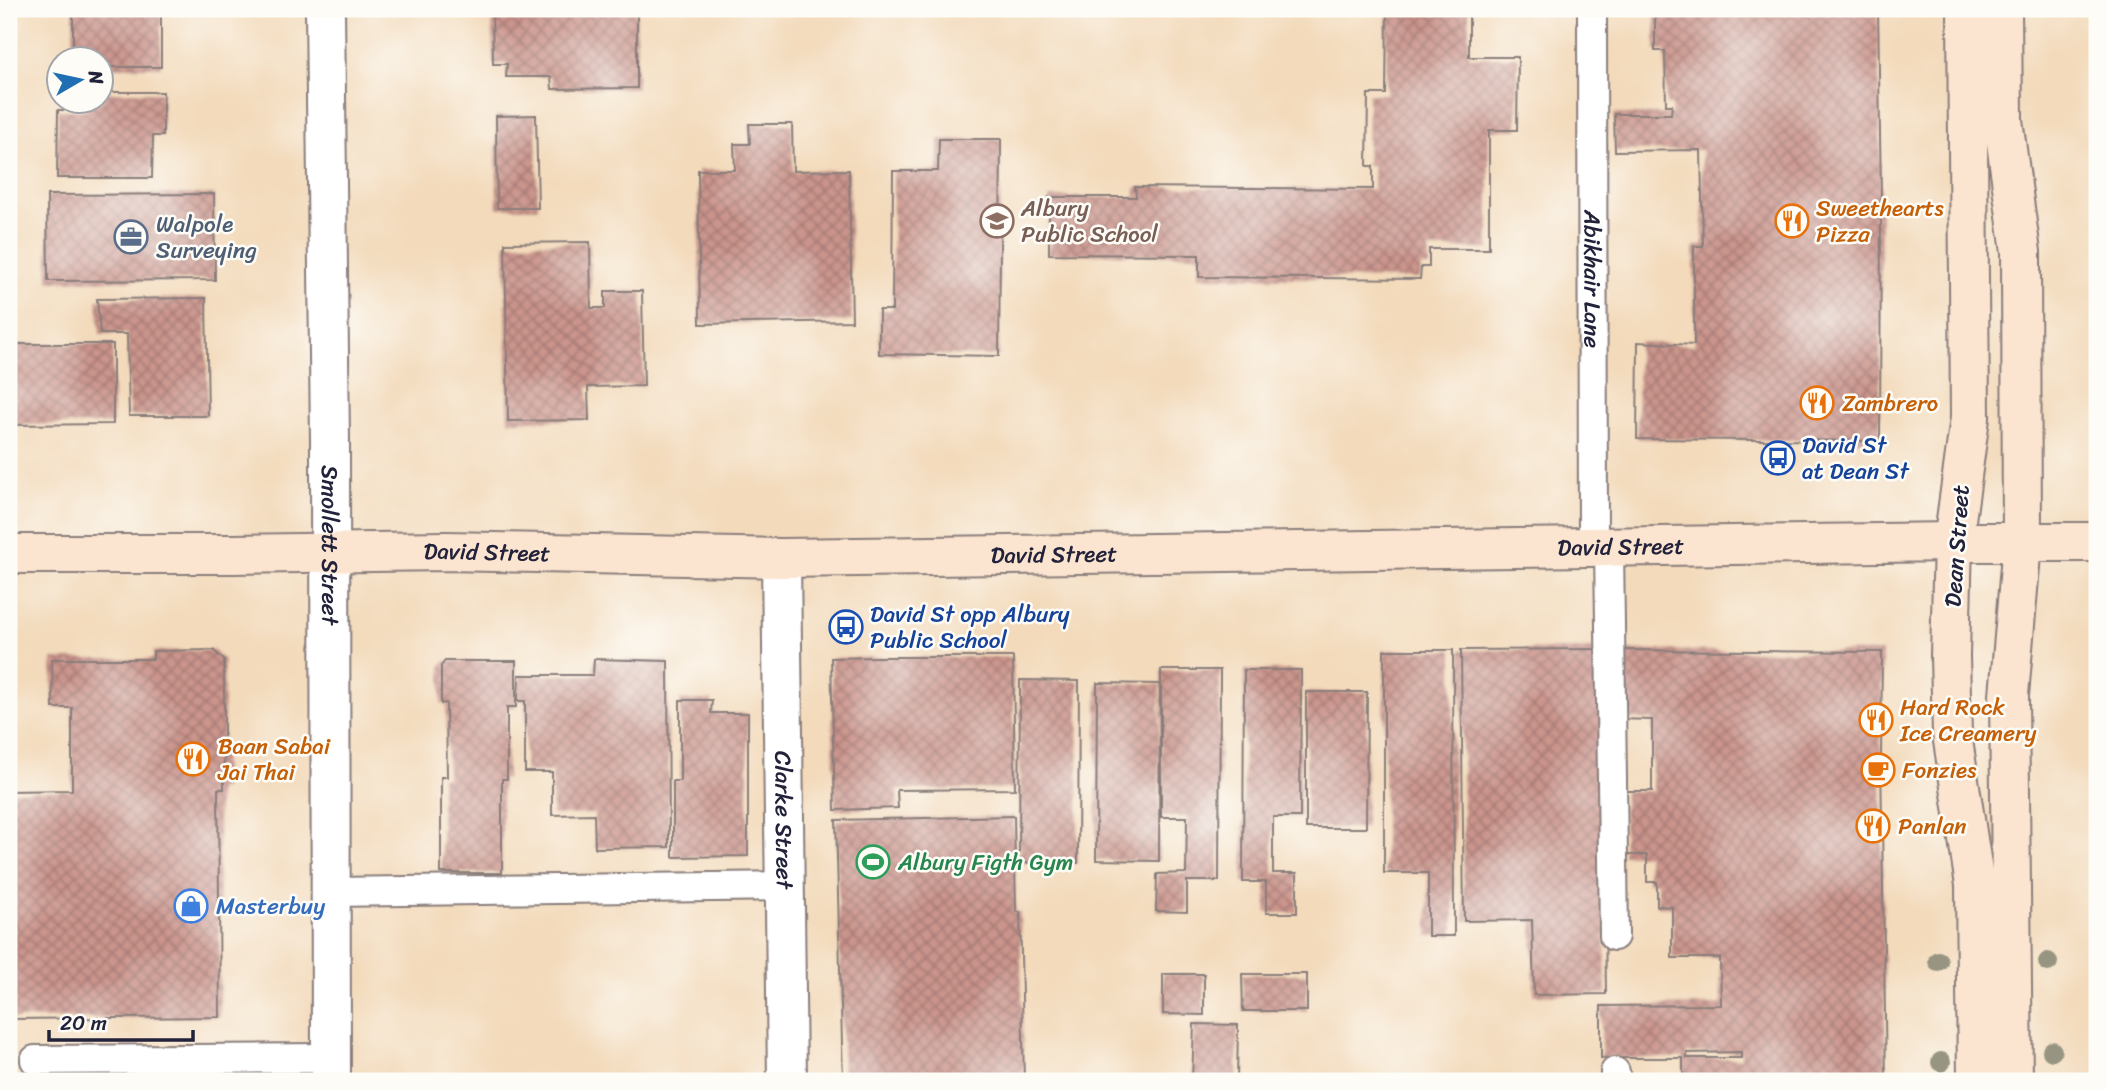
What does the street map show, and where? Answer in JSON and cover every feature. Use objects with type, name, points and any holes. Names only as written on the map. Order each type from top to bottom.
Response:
[{"type":"main road","name":"Dean Street","points":[[1967,9],[1970,418],[1953,542],[1950,656],[1952,734],[1975,886],[1977,1081]]},
{"type":"main road","points":[[2002,9],[2003,120],[2021,252],[2022,542],[2009,695],[2013,1081]]},
{"type":"main road","name":"David Street","points":[[9,554],[460,552],[781,558],[2097,542]]},
{"type":"street","name":"Smollett Street","points":[[325,9],[330,441],[331,1070]]},
{"type":"street","name":"Clarke Street","points":[[781,558],[787,1081]]},
{"type":"lane","name":"Abikhair Lane","points":[[1592,9],[1601,547],[1614,936]]},
{"type":"lane","points":[[330,892],[785,886]]},
{"type":"lane","points":[[35,1060],[331,1070]]},
{"type":"building","points":[[73,9],[161,9],[161,67],[116,67],[116,46],[73,46]]},
{"type":"building","points":[[492,9],[637,9],[637,88],[552,89],[551,77],[506,77],[507,64],[493,64]]},
{"type":"building","points":[[1387,9],[1469,9],[1469,57],[1518,57],[1517,130],[1489,130],[1489,249],[1429,249],[1429,267],[1421,267],[1420,279],[1199,277],[1199,255],[1049,254],[1049,197],[1136,197],[1135,187],[1373,189],[1373,166],[1367,166],[1368,94],[1386,94]]},
{"type":"building","points":[[1655,9],[1878,9],[1881,196],[1880,441],[1637,439],[1638,342],[1694,345],[1694,246],[1703,246],[1701,150],[1615,151],[1614,114],[1671,114],[1672,105],[1666,105],[1665,51],[1655,51]]},
{"type":"building","points":[[116,92],[163,92],[163,136],[153,136],[152,178],[57,178],[58,116],[116,116]]},
{"type":"building","points":[[536,115],[538,208],[497,208],[496,116]]},
{"type":"building","points":[[749,124],[792,124],[793,171],[849,170],[852,321],[700,324],[698,170],[735,170],[734,144],[750,144]]},
{"type":"building","points":[[939,139],[1001,139],[999,356],[879,354],[879,310],[892,310],[893,171],[938,171]]},
{"type":"building","name":"Walpole Surveying","points":[[214,194],[215,280],[48,281],[47,195]]},
{"type":"building","points":[[590,242],[591,308],[605,308],[605,291],[642,291],[644,386],[588,387],[589,420],[508,421],[505,243]]},
{"type":"building","points":[[206,298],[208,416],[129,416],[127,334],[100,334],[97,299]]},
{"type":"building","points":[[9,344],[113,344],[113,424],[9,425]]},
{"type":"building","points":[[1602,649],[1606,994],[1534,995],[1532,920],[1464,921],[1461,650]]},
{"type":"building","points":[[213,650],[224,660],[224,789],[218,789],[220,1017],[9,1019],[9,791],[72,790],[72,708],[53,708],[52,659],[153,659],[153,651]]},
{"type":"building","points":[[1384,650],[1453,650],[1454,936],[1428,936],[1428,873],[1384,873]]},
{"type":"building","points":[[1620,650],[1882,652],[1886,1081],[1683,1081],[1683,1058],[1601,1058],[1601,1006],[1721,1005],[1720,958],[1672,958],[1672,907],[1657,906],[1657,882],[1647,882],[1647,855],[1623,855],[1624,791],[1652,791],[1652,720],[1619,719]],"holes":[[[1741,1052],[1741,1058],[1687,1058],[1687,1053]]]},
{"type":"building","points":[[1013,657],[1015,789],[897,790],[898,808],[835,810],[831,658]]},
{"type":"building","points":[[594,659],[668,661],[669,847],[595,848],[594,814],[552,815],[552,772],[525,772],[525,701],[518,701],[519,675],[593,675]]},
{"type":"building","points":[[445,661],[516,661],[516,707],[507,707],[507,779],[502,779],[502,873],[441,873],[441,777],[447,777],[446,703],[441,704],[441,666]]},
{"type":"building","points":[[1161,670],[1220,670],[1219,881],[1187,881],[1187,912],[1156,911],[1157,874],[1186,873],[1187,817],[1161,817]]},
{"type":"building","points":[[1244,670],[1301,670],[1300,817],[1273,817],[1273,873],[1297,873],[1297,913],[1266,913],[1266,882],[1243,882]]},
{"type":"building","points":[[1020,680],[1079,681],[1078,863],[1019,863]]},
{"type":"building","points":[[1097,683],[1160,684],[1159,861],[1096,860]]},
{"type":"building","points":[[1306,692],[1367,692],[1366,828],[1306,828]]},
{"type":"building","points":[[680,700],[712,700],[711,713],[748,713],[748,856],[673,857],[673,781],[680,781]]},
{"type":"building","points":[[1014,816],[1016,912],[1020,912],[1024,1081],[843,1081],[836,820]]},
{"type":"building","points":[[1163,974],[1204,974],[1204,1015],[1163,1014]]},
{"type":"building","points":[[1242,974],[1307,974],[1307,1011],[1243,1011]]},
{"type":"building","points":[[1194,1024],[1238,1025],[1237,1081],[1192,1081]]},
{"type":"place","name":"Albury Public School","points":[[997,221]]},
{"type":"place","name":"Sweethearts Pizza","points":[[1792,221]]},
{"type":"place","name":"Walpole Surveying","points":[[131,237]]},
{"type":"place","name":"Zambrero","points":[[1817,403]]},
{"type":"place","name":"David St at Dean St","points":[[1778,458]]},
{"type":"place","name":"David St opp Albury Public School","points":[[846,627]]},
{"type":"place","name":"Hard Rock Ice Creamery","points":[[1876,720]]},
{"type":"place","name":"Baan Sabai Jai Thai","points":[[193,759]]},
{"type":"place","name":"Fonzies","points":[[1878,770]]},
{"type":"place","name":"Panlan","points":[[1873,826]]},
{"type":"place","name":"Albury Figth Gym","points":[[873,862]]},
{"type":"place","name":"Masterbuy","points":[[191,906]]}]
